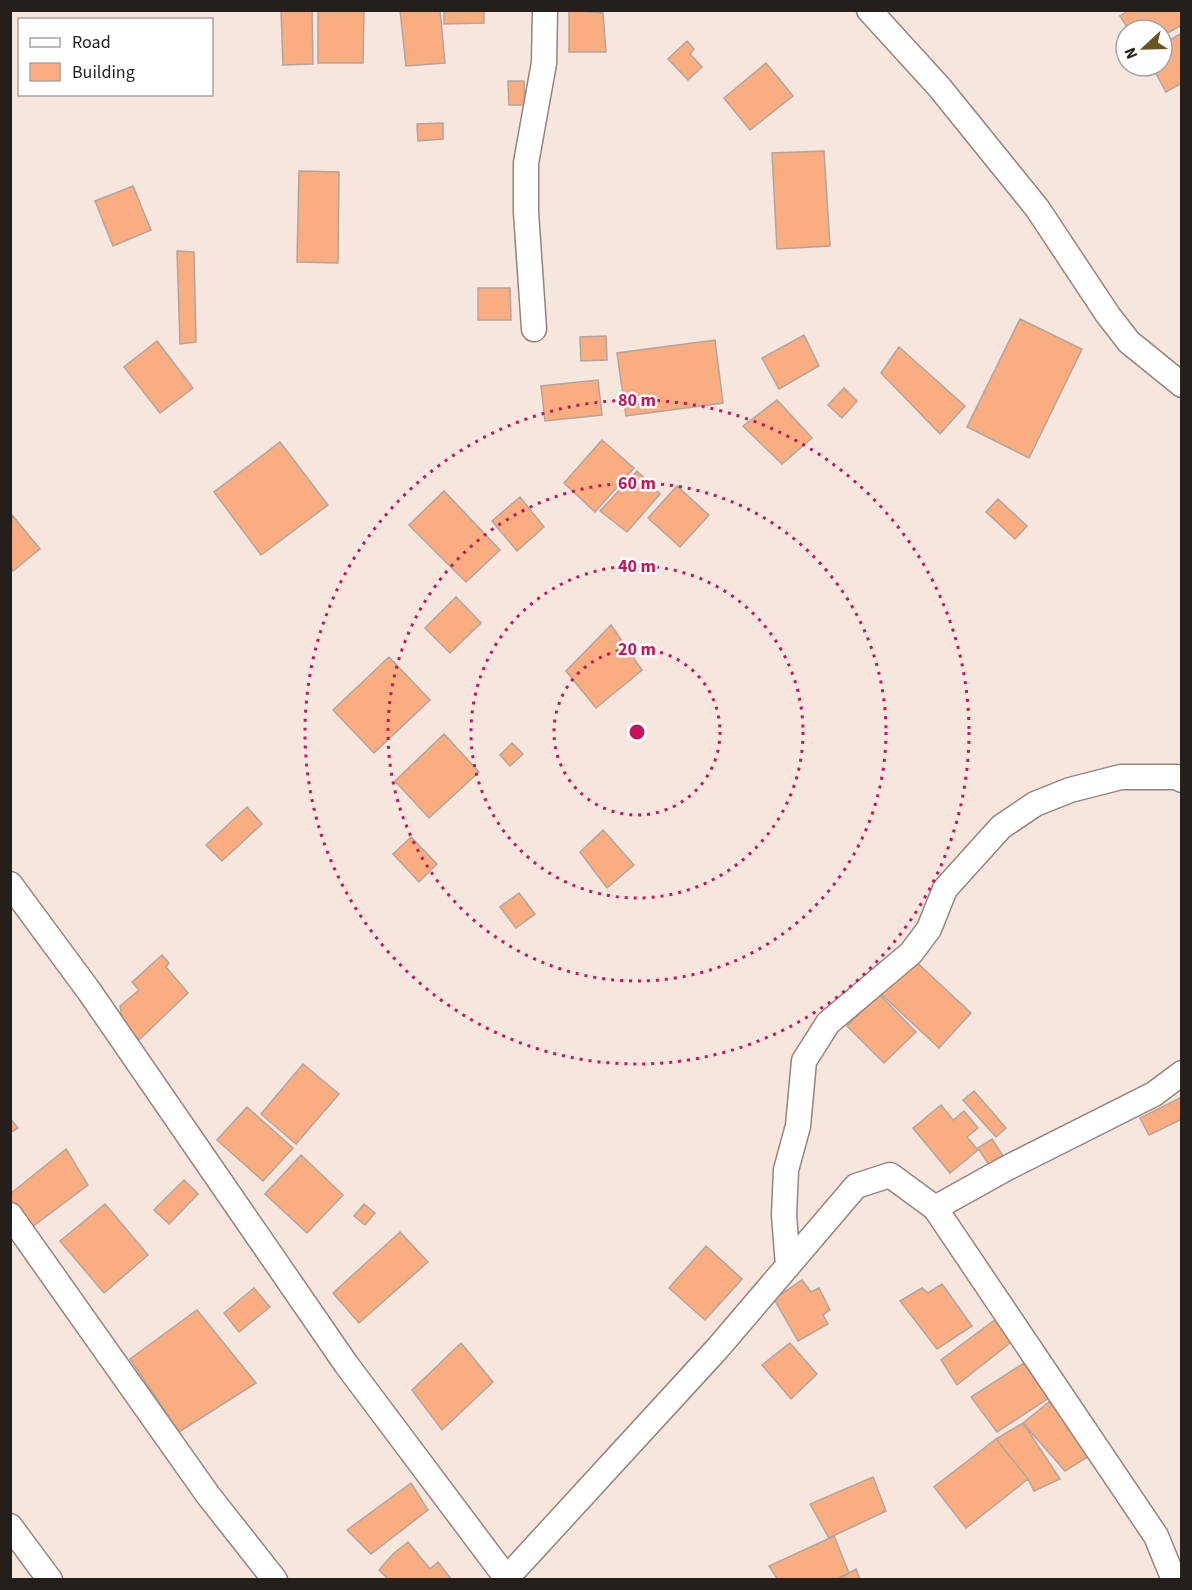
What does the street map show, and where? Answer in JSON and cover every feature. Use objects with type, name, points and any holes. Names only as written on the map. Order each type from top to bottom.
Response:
[{"type":"street","points":[[534,329],[526,212],[526,162],[544,63],[545,10]]},
{"type":"street","points":[[869,10],[940,88],[1037,208],[1108,315],[1129,342],[1182,385]]},
{"type":"street","points":[[788,1266],[784,1215],[786,1170],[798,1126],[804,1061],[828,1023],[911,952],[930,929],[945,889],[1001,827],[1035,804],[1070,790],[1121,777],[1177,777],[1182,780]]},
{"type":"street","points":[[10,884],[89,992],[346,1364],[507,1579],[717,1349],[856,1186],[891,1175],[934,1208],[1156,1536],[1174,1580]]},
{"type":"street","points":[[934,1208],[1007,1168],[1154,1094],[1182,1073]]},
{"type":"street","points":[[10,1215],[208,1494],[275,1580]]},
{"type":"street","points":[[10,1526],[50,1580]]},
{"type":"building","points":[[281,10],[312,10],[313,64],[283,65]]},
{"type":"building","points":[[318,10],[364,10],[363,63],[318,63]]},
{"type":"building","points":[[400,10],[440,10],[445,63],[406,66]]},
{"type":"building","points":[[444,10],[484,10],[484,23],[444,24]]},
{"type":"building","points":[[569,10],[603,13],[606,52],[569,52]]},
{"type":"building","points":[[1129,10],[1182,10],[1182,25],[1174,29],[1174,18],[1121,18],[1120,16]]},
{"type":"building","points":[[1182,33],[1182,83],[1166,92],[1158,78],[1174,78],[1174,37]]},
{"type":"building","points":[[687,41],[694,49],[690,54],[702,67],[688,80],[668,59]]},
{"type":"building","points":[[766,63],[793,96],[750,130],[724,98]]},
{"type":"building","points":[[508,81],[524,81],[525,105],[509,105]]},
{"type":"building","points":[[443,123],[443,139],[418,141],[417,124]]},
{"type":"building","points":[[824,151],[830,246],[777,249],[772,153]]},
{"type":"building","points":[[299,171],[339,172],[338,263],[297,262]]},
{"type":"building","points":[[133,186],[151,230],[113,246],[95,201]]},
{"type":"building","points":[[177,251],[194,252],[196,342],[180,344]]},
{"type":"building","points":[[478,288],[510,288],[511,320],[478,320]]},
{"type":"building","points":[[1020,319],[1082,349],[1029,458],[967,427]]},
{"type":"building","points":[[804,335],[819,366],[779,389],[762,358]]},
{"type":"building","points":[[606,336],[607,360],[581,361],[580,337]]},
{"type":"building","points":[[715,340],[723,403],[626,416],[617,353]]},
{"type":"building","points":[[157,341],[193,388],[160,413],[124,367]]},
{"type":"building","points":[[899,347],[965,406],[940,434],[881,373]]},
{"type":"building","points":[[598,380],[602,415],[545,421],[541,386]]},
{"type":"building","points":[[844,388],[857,401],[842,418],[828,405]]},
{"type":"building","points":[[777,400],[812,438],[782,464],[743,426]]},
{"type":"building","points":[[602,440],[634,468],[595,512],[564,483]]},
{"type":"building","points":[[280,442],[328,505],[261,555],[214,492]]},
{"type":"building","points":[[637,471],[660,494],[627,532],[600,511]]},
{"type":"building","points":[[677,486],[709,515],[680,547],[648,518]]},
{"type":"building","points":[[444,491],[500,550],[466,582],[409,525]]},
{"type":"building","points":[[520,497],[544,527],[517,551],[492,521]]},
{"type":"building","points":[[998,499],[1027,526],[1015,539],[986,512]]},
{"type":"building","points":[[12,515],[40,549],[13,571],[10,568]]},
{"type":"building","points":[[456,597],[481,623],[450,653],[425,628]]},
{"type":"building","points":[[611,625],[642,670],[596,708],[566,671]]},
{"type":"building","points":[[389,657],[430,700],[374,753],[333,710]]},
{"type":"building","points":[[444,734],[479,772],[429,818],[395,781]]},
{"type":"building","points":[[512,743],[523,754],[510,766],[500,755]]},
{"type":"building","points":[[247,807],[262,824],[222,861],[206,845]]},
{"type":"building","points":[[603,830],[634,865],[607,888],[580,852]]},
{"type":"building","points":[[411,837],[437,864],[419,882],[393,854]]},
{"type":"building","points":[[519,893],[535,914],[516,928],[500,907]]},
{"type":"building","points":[[162,955],[169,963],[166,967],[188,993],[139,1040],[119,1018],[120,1006],[139,990],[132,982]]},
{"type":"building","points":[[912,958],[971,1013],[939,1048],[880,993]]},
{"type":"building","points":[[879,994],[916,1032],[884,1063],[847,1026]]},
{"type":"building","points":[[303,1064],[339,1094],[296,1144],[261,1114]]},
{"type":"building","points":[[974,1091],[1006,1128],[996,1137],[963,1100]]},
{"type":"building","points":[[1182,1097],[1182,1119],[1149,1135],[1140,1118]]},
{"type":"building","points":[[941,1105],[953,1120],[964,1111],[978,1128],[967,1137],[978,1150],[950,1173],[913,1128]]},
{"type":"building","points":[[247,1107],[293,1148],[263,1181],[217,1140]]},
{"type":"building","points":[[10,1118],[18,1128],[10,1133]]},
{"type":"building","points":[[992,1139],[1003,1156],[989,1165],[978,1148]]},
{"type":"building","points":[[66,1149],[88,1185],[32,1227],[10,1201],[10,1194]]},
{"type":"building","points":[[301,1155],[343,1195],[307,1233],[265,1194]]},
{"type":"building","points":[[184,1180],[198,1194],[169,1224],[154,1210]]},
{"type":"building","points":[[105,1204],[148,1255],[104,1293],[60,1241]]},
{"type":"building","points":[[364,1204],[375,1213],[365,1225],[354,1216]]},
{"type":"building","points":[[400,1232],[428,1262],[359,1323],[333,1293]]},
{"type":"building","points":[[706,1246],[742,1279],[705,1320],[669,1288]]},
{"type":"building","points":[[802,1280],[811,1292],[819,1288],[830,1310],[823,1315],[828,1324],[798,1341],[774,1299]]},
{"type":"building","points":[[942,1284],[972,1326],[937,1349],[900,1301],[922,1288],[928,1293]]},
{"type":"building","points":[[254,1288],[270,1307],[239,1332],[224,1313]]},
{"type":"building","points":[[197,1310],[256,1383],[179,1432],[130,1359]]},
{"type":"building","points":[[1000,1316],[1015,1339],[957,1385],[941,1360]]},
{"type":"building","points":[[461,1343],[493,1382],[442,1430],[412,1390]]},
{"type":"building","points":[[790,1343],[817,1374],[791,1399],[762,1365]]},
{"type":"building","points":[[1024,1363],[1049,1398],[997,1432],[971,1397]]},
{"type":"building","points":[[1050,1401],[1089,1456],[1065,1471],[1023,1423]]},
{"type":"building","points":[[1023,1423],[1060,1479],[1034,1491],[1028,1479],[996,1439]]},
{"type":"building","points":[[996,1439],[1028,1479],[966,1528],[934,1487]]},
{"type":"building","points":[[873,1477],[886,1511],[829,1538],[810,1504]]},
{"type":"building","points":[[411,1483],[428,1510],[371,1554],[347,1530]]},
{"type":"building","points":[[834,1536],[849,1573],[834,1580],[778,1580],[769,1566]]},
{"type":"building","points":[[408,1542],[430,1569],[438,1562],[451,1579],[389,1580],[379,1570]]},
{"type":"building","points":[[856,1569],[860,1580],[837,1580],[849,1573]]}]
